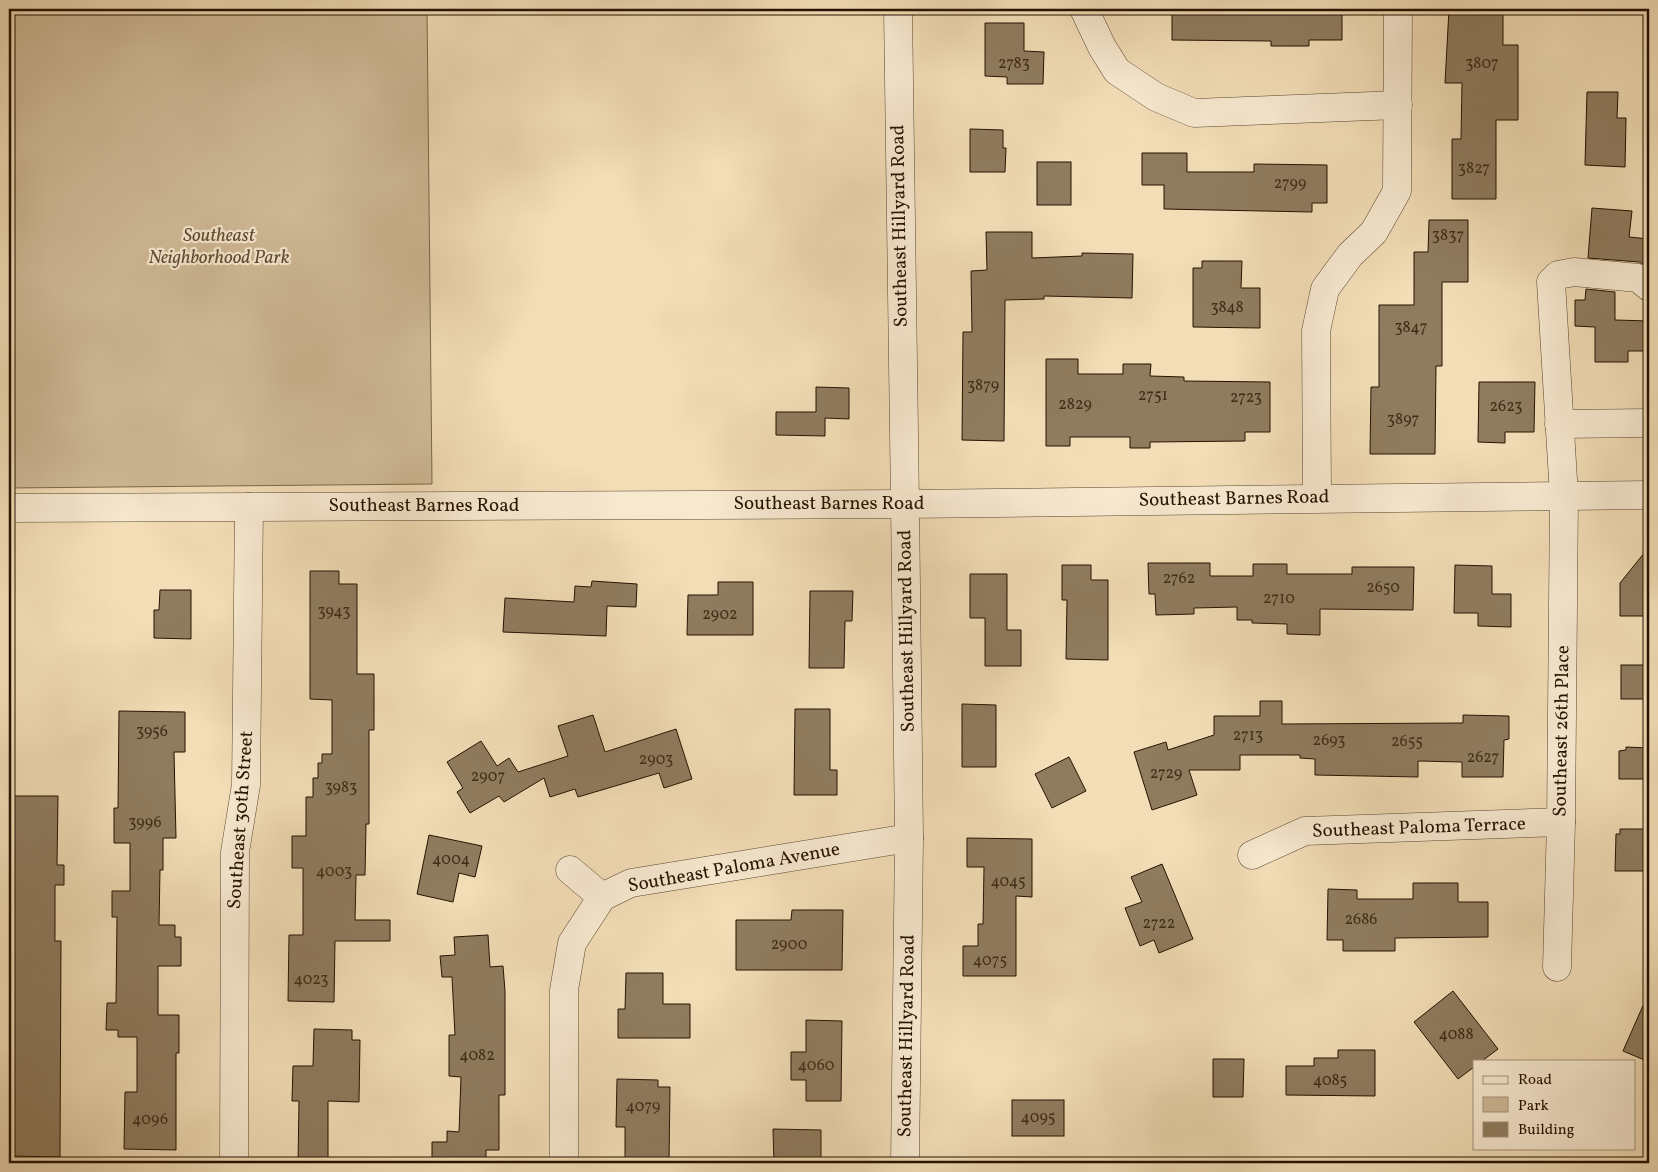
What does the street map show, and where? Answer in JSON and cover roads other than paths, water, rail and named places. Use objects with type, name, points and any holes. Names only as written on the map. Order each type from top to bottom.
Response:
[{"type":"street","name":"Southeast Hillyard Road","points":[[898,9],[909,838],[905,1163]]},
{"type":"street","points":[[1084,9],[1102,47],[1117,70],[1156,97],[1194,113],[1398,106]]},
{"type":"street","points":[[1317,498],[1316,331],[1325,289],[1350,255],[1374,232],[1397,192],[1398,9]]},
{"type":"street","name":"Southeast 26th Place","points":[[1557,967],[1561,822],[1564,496],[1551,282],[1558,275],[1574,272],[1638,278],[1649,287]]},
{"type":"street","points":[[1559,424],[1649,423]]},
{"type":"street","name":"Southeast Barnes Road","points":[[9,508],[905,504],[1649,494]]},
{"type":"street","name":"Southeast 30th Street","points":[[234,1163],[235,852],[246,785],[249,507]]},
{"type":"street","name":"Southeast Paloma Terrace","points":[[1252,855],[1306,832],[1561,822]]},
{"type":"street","name":"Southeast Paloma Avenue","points":[[570,870],[602,898],[631,883],[909,838]]},
{"type":"street","points":[[564,1163],[564,990],[572,943],[602,898]]},
{"type":"park label","name":"Southeast Neighborhood Park","points":[[219,247]]}]
